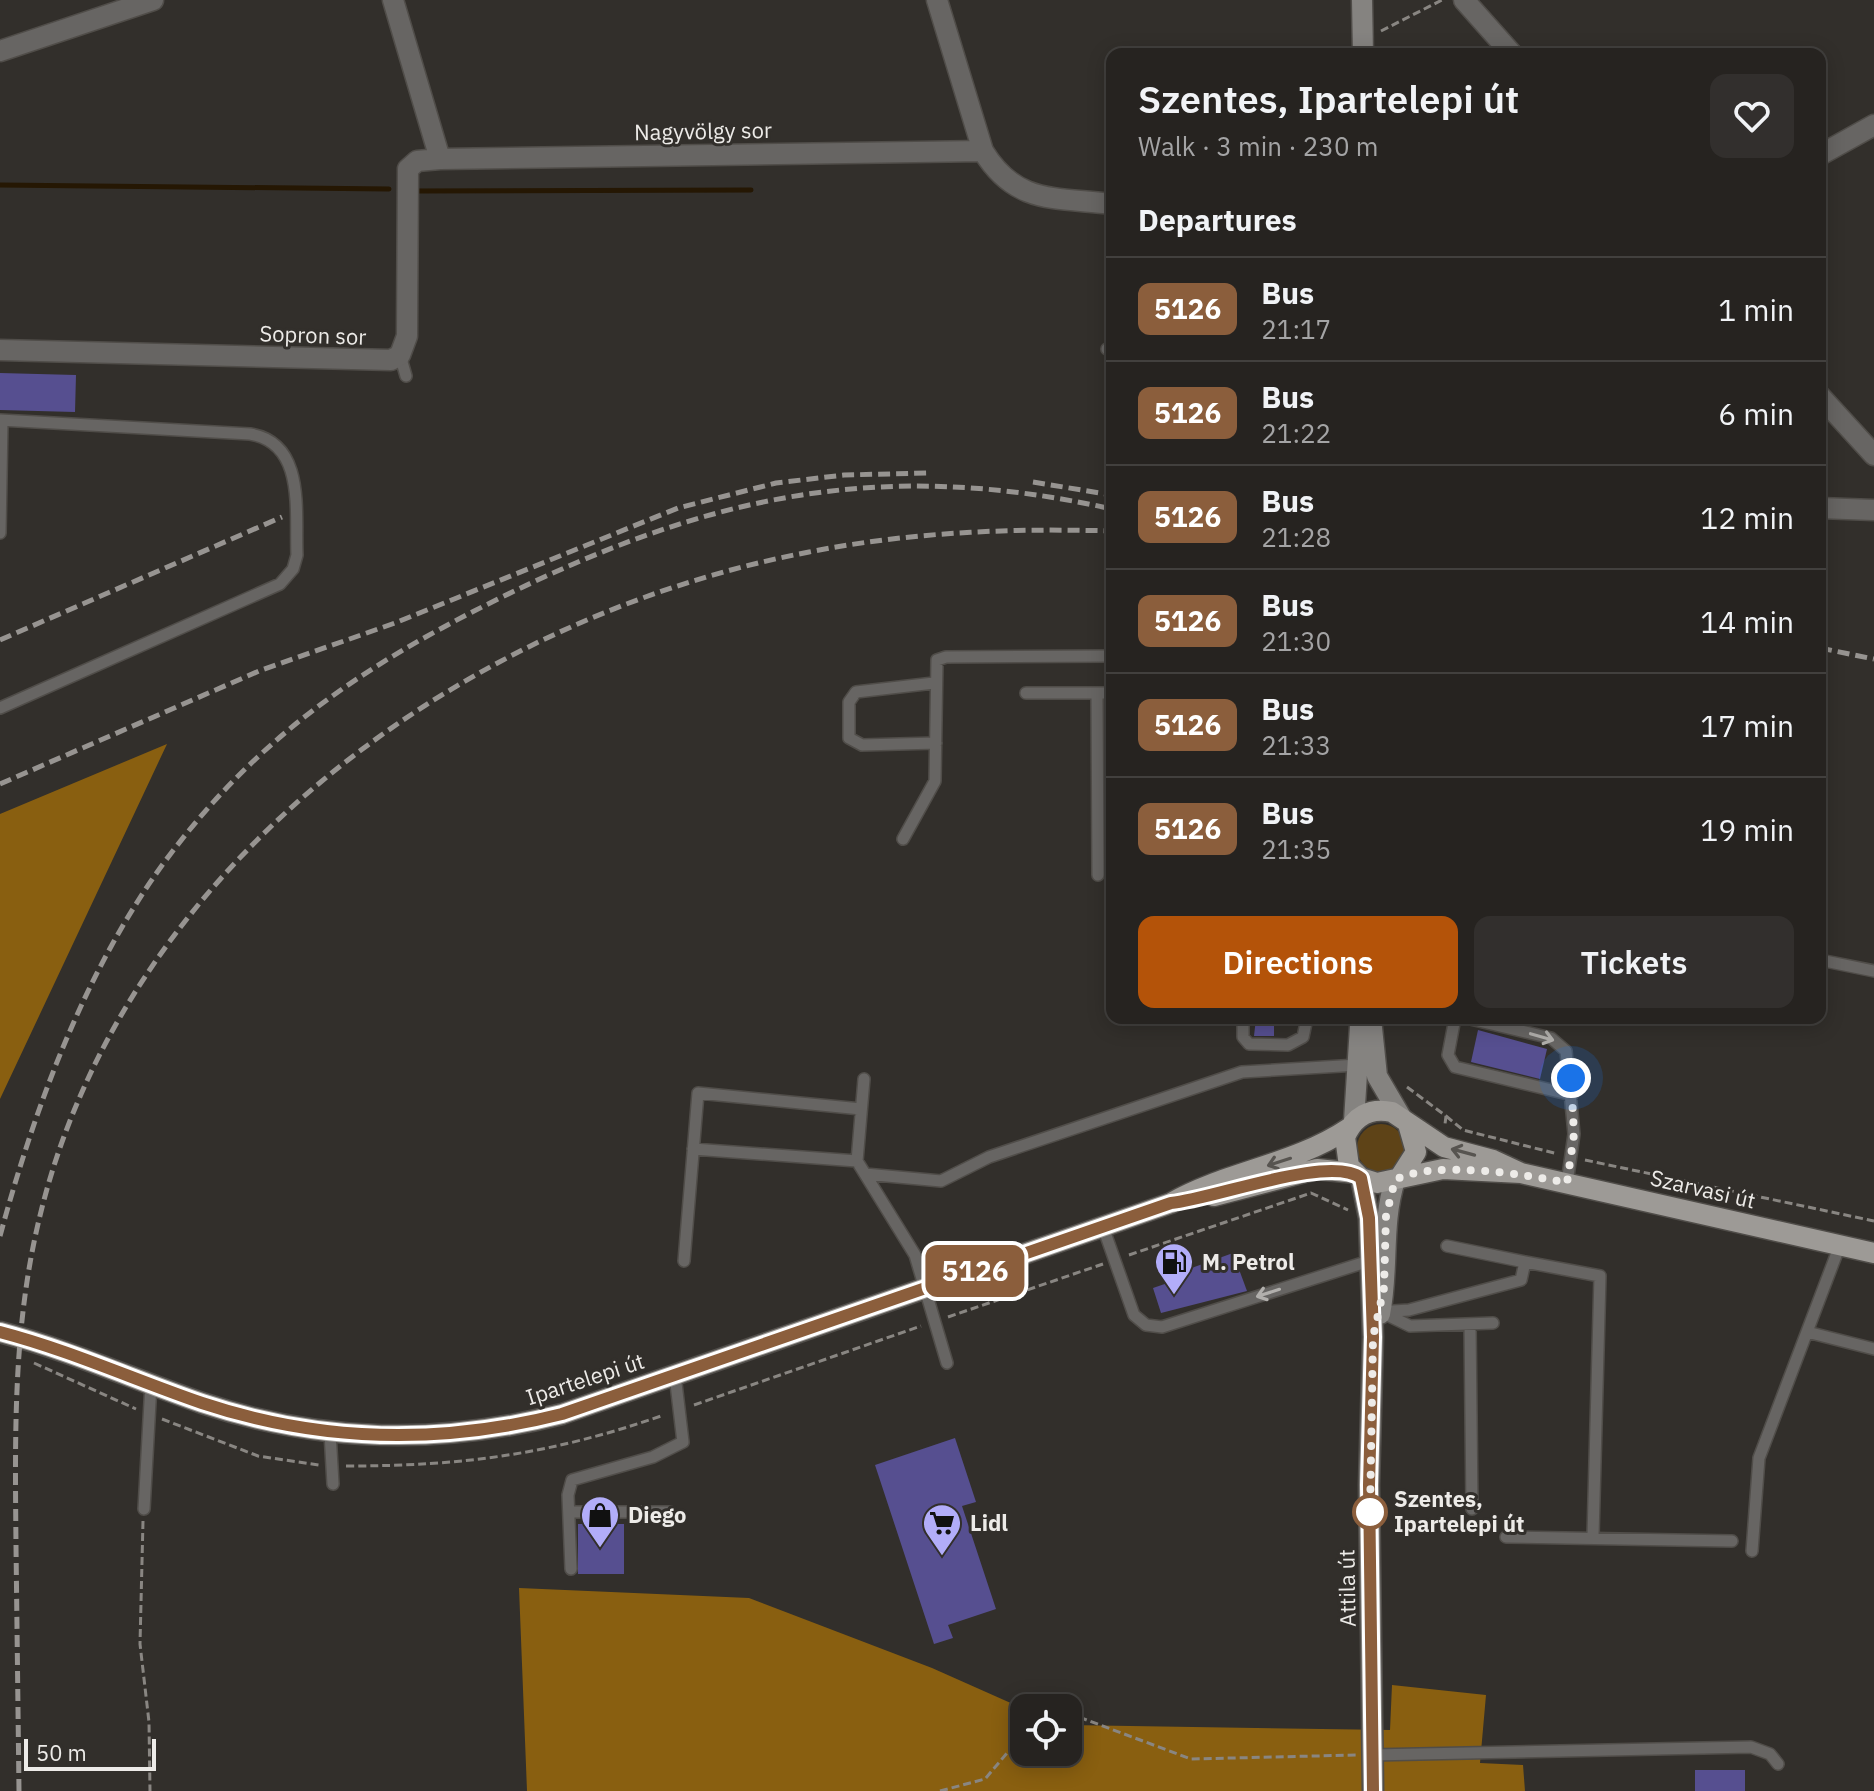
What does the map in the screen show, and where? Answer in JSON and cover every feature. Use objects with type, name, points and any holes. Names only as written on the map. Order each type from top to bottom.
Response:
[{"type":"main road","points":[[1362,0],[1363,46]]},
{"type":"main road","points":[[1358,1176],[1343,1147],[1351,1124],[1361,1024]]},
{"type":"main road","points":[[1372,1024],[1377,1076],[1405,1121],[1416,1152],[1398,1178]]},
{"type":"main road","points":[[1171,1203],[1193,1191],[1298,1156],[1362,1115],[1382,1110],[1444,1147],[1493,1160],[1521,1173]]},
{"type":"main road","points":[[1171,1203],[1199,1200],[1317,1169],[1358,1176],[1377,1183],[1443,1169],[1521,1173]]},
{"type":"main road","name":"Szarvasi út","points":[[1521,1173],[1874,1253]]},
{"type":"main road","name":"Attila út","points":[[1358,1176],[1369,1218],[1369,1261],[1376,1312]]},
{"type":"main road","name":"Attila út","points":[[1373,1791],[1369,1485],[1373,1337],[1386,1216],[1398,1178]]},
{"type":"main road","name":"Ipartelepi út","points":[[0,1332],[235,1413],[330,1433],[411,1438],[490,1431],[562,1414],[1171,1203]]},
{"type":"street","points":[[0,51],[153,0]]},
{"type":"street","points":[[393,0],[440,159],[417,161],[408,169],[407,336],[400,355]]},
{"type":"street","points":[[937,0],[983,151],[995,170],[1011,185],[1034,195],[1106,203]]},
{"type":"street","points":[[1464,0],[1507,48]]},
{"type":"street","points":[[1826,152],[1874,125]]},
{"type":"street","name":"Nagyvölgy sor","points":[[440,159],[983,151]]},
{"type":"street","name":"Sopron sor","points":[[0,350],[382,361],[400,355]]},
{"type":"street","points":[[1826,403],[1874,455]]},
{"type":"street","points":[[1826,508],[1874,510]]},
{"type":"lane","points":[[400,355],[406,376]]},
{"type":"lane","points":[[0,533],[1,420],[250,434],[273,440],[287,458],[292,472],[297,555],[293,569],[280,584],[0,708]]},
{"type":"lane","points":[[903,839],[934,788],[935,665],[946,657],[1106,656]]},
{"type":"lane","points":[[934,683],[856,692],[849,702],[849,738],[862,745],[936,743]]},
{"type":"lane","points":[[1026,693],[1106,693]]},
{"type":"lane","points":[[1097,693],[1098,875]]},
{"type":"lane","points":[[1826,961],[1874,971]]},
{"type":"lane","points":[[1243,1024],[1243,1037],[1249,1044],[1288,1045],[1303,1037],[1306,1024]]},
{"type":"lane","points":[[1454,1024],[1448,1055],[1455,1067],[1572,1095]]},
{"type":"lane","points":[[1488,1024],[1559,1043],[1570,1062],[1572,1157],[1567,1183]]},
{"type":"lane","points":[[865,1174],[941,1181],[989,1157],[1242,1072],[1358,1065]]},
{"type":"lane","points":[[864,1079],[857,1161],[915,1255],[947,1363]]},
{"type":"lane","points":[[684,1261],[698,1093],[861,1109]]},
{"type":"lane","points":[[693,1149],[857,1161]]},
{"type":"lane","points":[[1103,1227],[1134,1315],[1151,1327],[1162,1327],[1369,1261]]},
{"type":"lane","points":[[1752,1551],[1759,1458],[1840,1245]]},
{"type":"lane","points":[[1447,1246],[1600,1276],[1593,1536]]},
{"type":"lane","points":[[1376,1312],[1409,1310],[1521,1280],[1525,1262]]},
{"type":"lane","points":[[1376,1312],[1401,1325],[1493,1323]]},
{"type":"lane","points":[[1470,1324],[1472,1509]]},
{"type":"lane","points":[[1807,1332],[1874,1349]]},
{"type":"lane","points":[[571,1569],[568,1495],[572,1480],[653,1457],[683,1442],[675,1375]]},
{"type":"lane","points":[[144,1509],[151,1384]]},
{"type":"lane","points":[[330,1433],[333,1484]]},
{"type":"lane","points":[[569,1512],[670,1512]]},
{"type":"lane","points":[[1506,1537],[1593,1536],[1732,1541]]},
{"type":"lane","points":[[1372,1755],[1751,1747],[1770,1754],[1778,1764]]},
{"type":"path","points":[[1363,46],[1442,0]]},
{"type":"path","points":[[1446,1116],[1463,1130],[1572,1157],[1874,1221]]},
{"type":"path","points":[[144,1509],[140,1644],[149,1722],[150,1791]]},
{"type":"path","points":[[1082,1718],[1191,1759],[1372,1755]]},
{"type":"path","points":[[940,1791],[985,1779],[1010,1750]]},
{"type":"shaded area","points":[[167,744],[0,1099],[0,814]]},
{"type":"shaded area","points":[[1381,1124],[1398,1131],[1405,1148],[1398,1165],[1381,1172],[1364,1165],[1357,1148],[1364,1131]]},
{"type":"shaded area","points":[[519,1588],[749,1598],[932,1668],[1010,1703],[1010,1766],[1082,1766],[1082,1725],[1390,1730],[1392,1685],[1486,1695],[1480,1763],[1523,1765],[1525,1791],[527,1791]]},
{"type":"building","points":[[0,373],[76,375],[75,412],[0,410]]},
{"type":"building","points":[[1255,1024],[1274,1024],[1274,1036],[1254,1036]]},
{"type":"building","points":[[1478,1030],[1547,1049],[1540,1079],[1471,1062]]},
{"type":"building","points":[[1233,1253],[1247,1291],[1161,1313],[1153,1288],[1188,1276],[1186,1270]]},
{"type":"building","name":"Lidl","points":[[955,1438],[976,1502],[962,1506],[996,1609],[948,1625],[953,1638],[934,1644],[875,1465]]},
{"type":"building","name":"Diego","points":[[578,1524],[624,1524],[624,1574],[578,1574]]},
{"type":"building","points":[[1695,1770],[1745,1770],[1745,1791],[1695,1791]]},
{"type":"waterway","points":[[0,185],[389,189]]},
{"type":"waterway","points":[[416,191],[751,190]]},
{"type":"railway","points":[[0,784],[259,671],[395,623],[678,508],[776,483],[844,475],[930,473]]},
{"type":"railway","points":[[1033,482],[1106,494]]},
{"type":"railway","points":[[0,1236],[29,1139],[65,1042],[109,950],[135,906],[163,864],[235,780],[273,743],[355,680],[446,626],[573,564],[648,535],[722,512],[795,496],[870,488],[947,487],[1027,494],[1106,508]]},
{"type":"railway","points":[[0,640],[282,517]]},
{"type":"railway","points":[[19,1791],[17,1384],[24,1304],[38,1224],[80,1095],[144,978],[227,872],[324,779],[435,699],[554,635],[680,585],[809,552],[885,540],[998,531],[1106,531]]},
{"type":"railway","points":[[1826,649],[1874,659]]},
{"type":"bus line","name":"5126","points":[[0,1332],[203,1403],[273,1422],[330,1433],[390,1438],[469,1434],[562,1414],[1171,1203],[1199,1200],[1317,1169],[1355,1173],[1361,1178],[1369,1218],[1373,1337],[1369,1485],[1373,1791]]},
{"type":"place","name":"M. Petrol","points":[[1174,1296]]},
{"type":"place","name":"Szentes, Ipartelepi út","points":[[1370,1512]]},
{"type":"place","name":"Diego","points":[[600,1549]]},
{"type":"place","name":"Lidl","points":[[942,1557]]},
{"type":"route","points":[[1370,1512],[1370,1515],[1373,1337],[1384,1288],[1387,1206],[1395,1180],[1443,1169],[1491,1174],[1521,1173],[1567,1183],[1574,1134],[1571,1078]]}]
